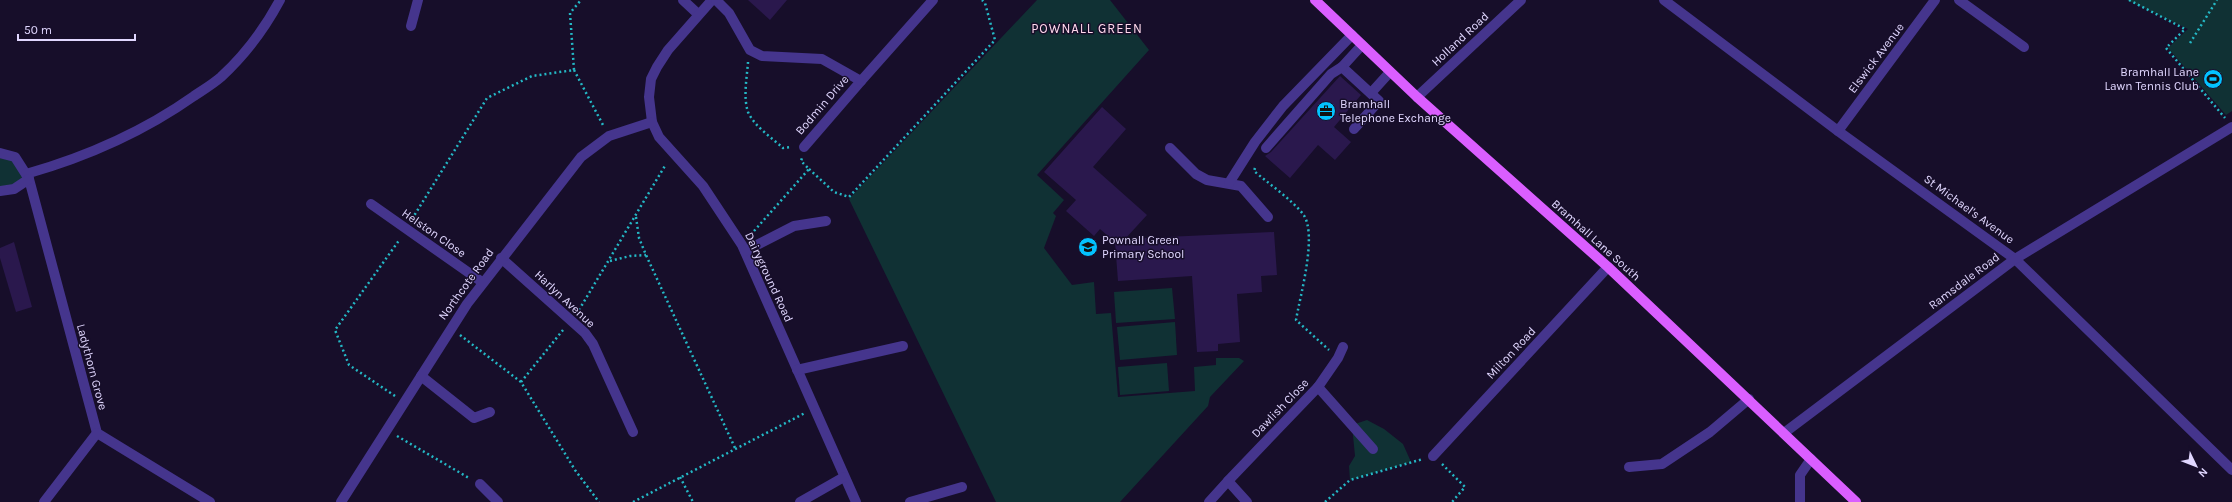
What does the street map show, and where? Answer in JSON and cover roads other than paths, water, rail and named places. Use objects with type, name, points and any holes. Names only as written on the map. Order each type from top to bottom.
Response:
[{"type":"main road","name":"Bramhall Lane South","points":[[1316,0],[1417,97],[1608,268],[1749,399],[1856,502]]},
{"type":"street","points":[[0,191],[14,189],[27,176],[110,144],[164,117],[221,77],[264,29],[280,0]]},
{"type":"street","points":[[411,26],[418,0]]},
{"type":"street","points":[[683,0],[698,14]]},
{"type":"street","name":"Dairyground Road","points":[[712,0],[698,14],[668,50],[651,78],[648,97],[652,122],[659,137],[703,186],[744,248],[856,502]]},
{"type":"street","name":"Bodmin Drive","points":[[716,0],[729,13],[750,50],[762,56],[822,59],[861,80]]},
{"type":"street","name":"Bodmin Drive","points":[[804,147],[861,80],[933,0]]},
{"type":"street","name":"Holland Road","points":[[1417,97],[1521,0]]},
{"type":"street","name":"St Michael's Avenue","points":[[1664,0],[1838,131],[2015,259],[2232,470]]},
{"type":"street","name":"Elswick Avenue","points":[[1838,131],[1935,0]]},
{"type":"street","points":[[1959,0],[2024,47]]},
{"type":"street","points":[[1229,183],[1255,142],[1283,106],[1352,35]]},
{"type":"street","points":[[1266,148],[1331,74],[1342,67],[1362,44]]},
{"type":"street","points":[[1342,67],[1379,101],[1354,129]]},
{"type":"street","points":[[1371,93],[1390,72]]},
{"type":"street","name":"Northcote Road","points":[[341,502],[388,431],[450,328],[482,282],[581,157],[609,136],[652,122]]},
{"type":"street","name":"Ramsdale Road","points":[[1784,433],[2015,259],[2229,123]]},
{"type":"street","points":[[1170,148],[1196,174],[1207,180],[1240,186],[1268,217]]},
{"type":"street","name":"Ladythorn Grove","points":[[0,153],[15,157],[27,176],[97,433]]},
{"type":"street","name":"Helston Close","points":[[371,204],[482,282]]},
{"type":"street","points":[[744,248],[794,226],[826,221]]},
{"type":"street","name":"Harlyn Avenue","points":[[501,258],[585,334],[593,344],[633,432]]},
{"type":"street","name":"Milton Road","points":[[1433,456],[1608,268]]},
{"type":"street","points":[[797,370],[903,346]]},
{"type":"street","name":"Dawlish Close","points":[[1209,502],[1318,387],[1338,358],[1343,347]]},
{"type":"street","points":[[421,376],[474,418],[490,412]]},
{"type":"street","points":[[1318,387],[1373,449]]},
{"type":"street","points":[[1629,467],[1662,464],[1710,432],[1749,399]]},
{"type":"street","points":[[44,502],[97,433],[210,502]]},
{"type":"street","points":[[1800,502],[1800,475],[1811,459]]},
{"type":"street","points":[[800,502],[844,477]]},
{"type":"street","points":[[1228,481],[1247,502]]},
{"type":"street","points":[[480,484],[498,502]]},
{"type":"street","points":[[910,502],[962,487]]},
{"type":"place","name":"Bramhall Lane Lawn Tennis Club","points":[[2213,79]]},
{"type":"place","name":"Bramhall Telephone Exchange","points":[[1326,111]]},
{"type":"place","name":"Pownall Green Primary School","points":[[1088,247]]},
{"type":"district","name":"POWNALL GREEN","points":[[1087,28]]}]
